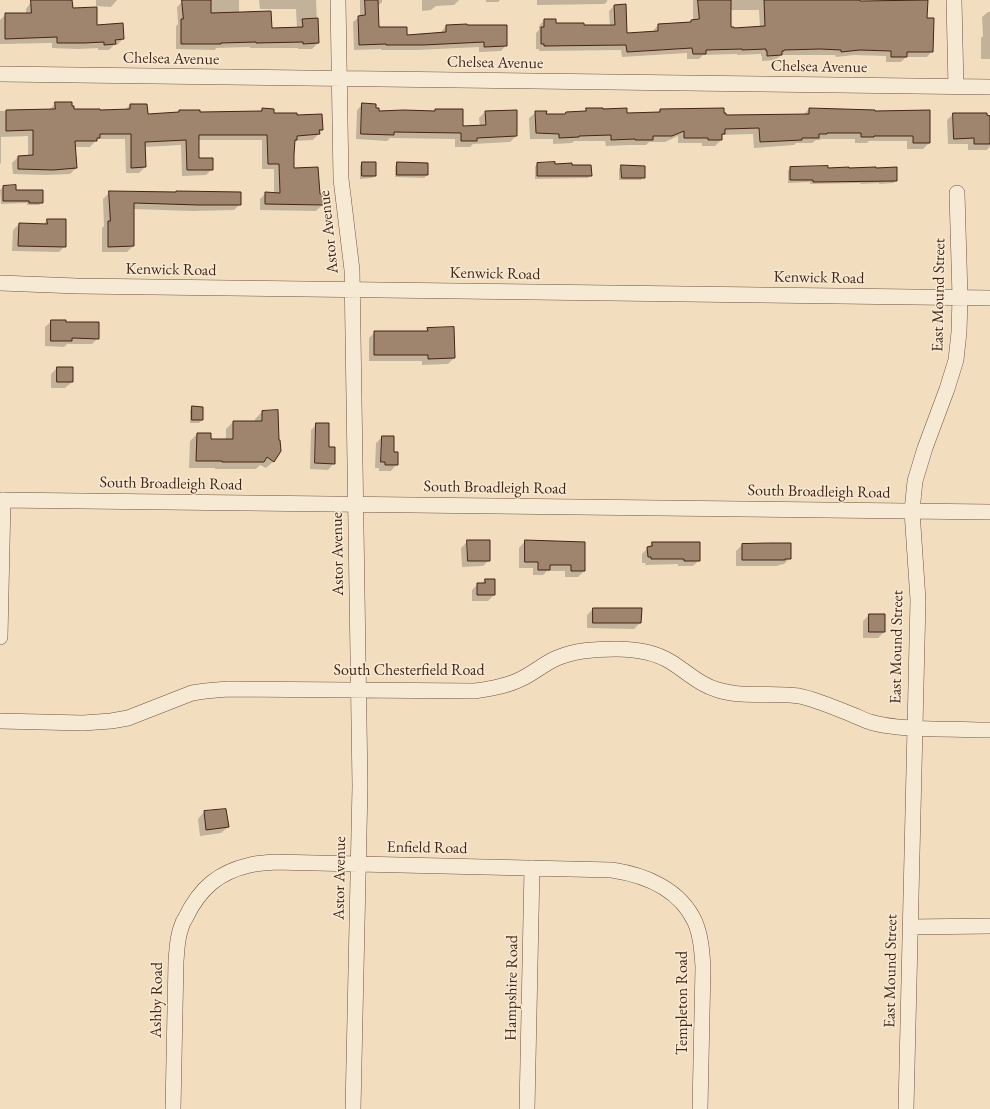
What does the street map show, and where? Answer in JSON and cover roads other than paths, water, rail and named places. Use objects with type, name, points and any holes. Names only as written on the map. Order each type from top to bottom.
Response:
[{"type":"street","name":"Astor Avenue","points":[[338,0],[341,179],[350,256],[352,290],[360,786],[353,1109]]},
{"type":"street","points":[[954,0],[956,87]]},
{"type":"street","name":"Chelsea Avenue","points":[[0,74],[990,87]]},
{"type":"street","name":"East Mound Street","points":[[906,1109],[918,600],[912,511],[915,481],[956,360],[960,298],[958,193]]},
{"type":"street","name":"Kenwick Road","points":[[0,283],[77,286],[990,298]]},
{"type":"street","points":[[0,637],[1,500]]},
{"type":"street","name":"South Broadleigh Road","points":[[1,500],[990,512]]},
{"type":"street","name":"South Chesterfield Road","points":[[0,721],[83,723],[112,721],[128,718],[192,693],[228,689],[474,691],[492,689],[523,678],[556,658],[570,653],[591,650],[617,649],[636,650],[653,654],[671,662],[710,688],[725,692],[797,696],[816,700],[869,722],[901,728],[990,730]]},
{"type":"street","name":"Enfield Road","points":[[197,897],[207,886],[220,876],[250,865],[274,862],[612,870],[639,876],[663,887]]},
{"type":"street","name":"Hampshire Road","points":[[527,1109],[532,868]]},
{"type":"street","name":"Templeton Road","points":[[663,887],[681,900],[689,911],[695,922],[701,944],[703,967],[700,1109]]},
{"type":"street","name":"Ashby Road","points":[[173,1109],[177,944],[181,927],[197,897]]},
{"type":"street","points":[[910,927],[990,926]]}]
